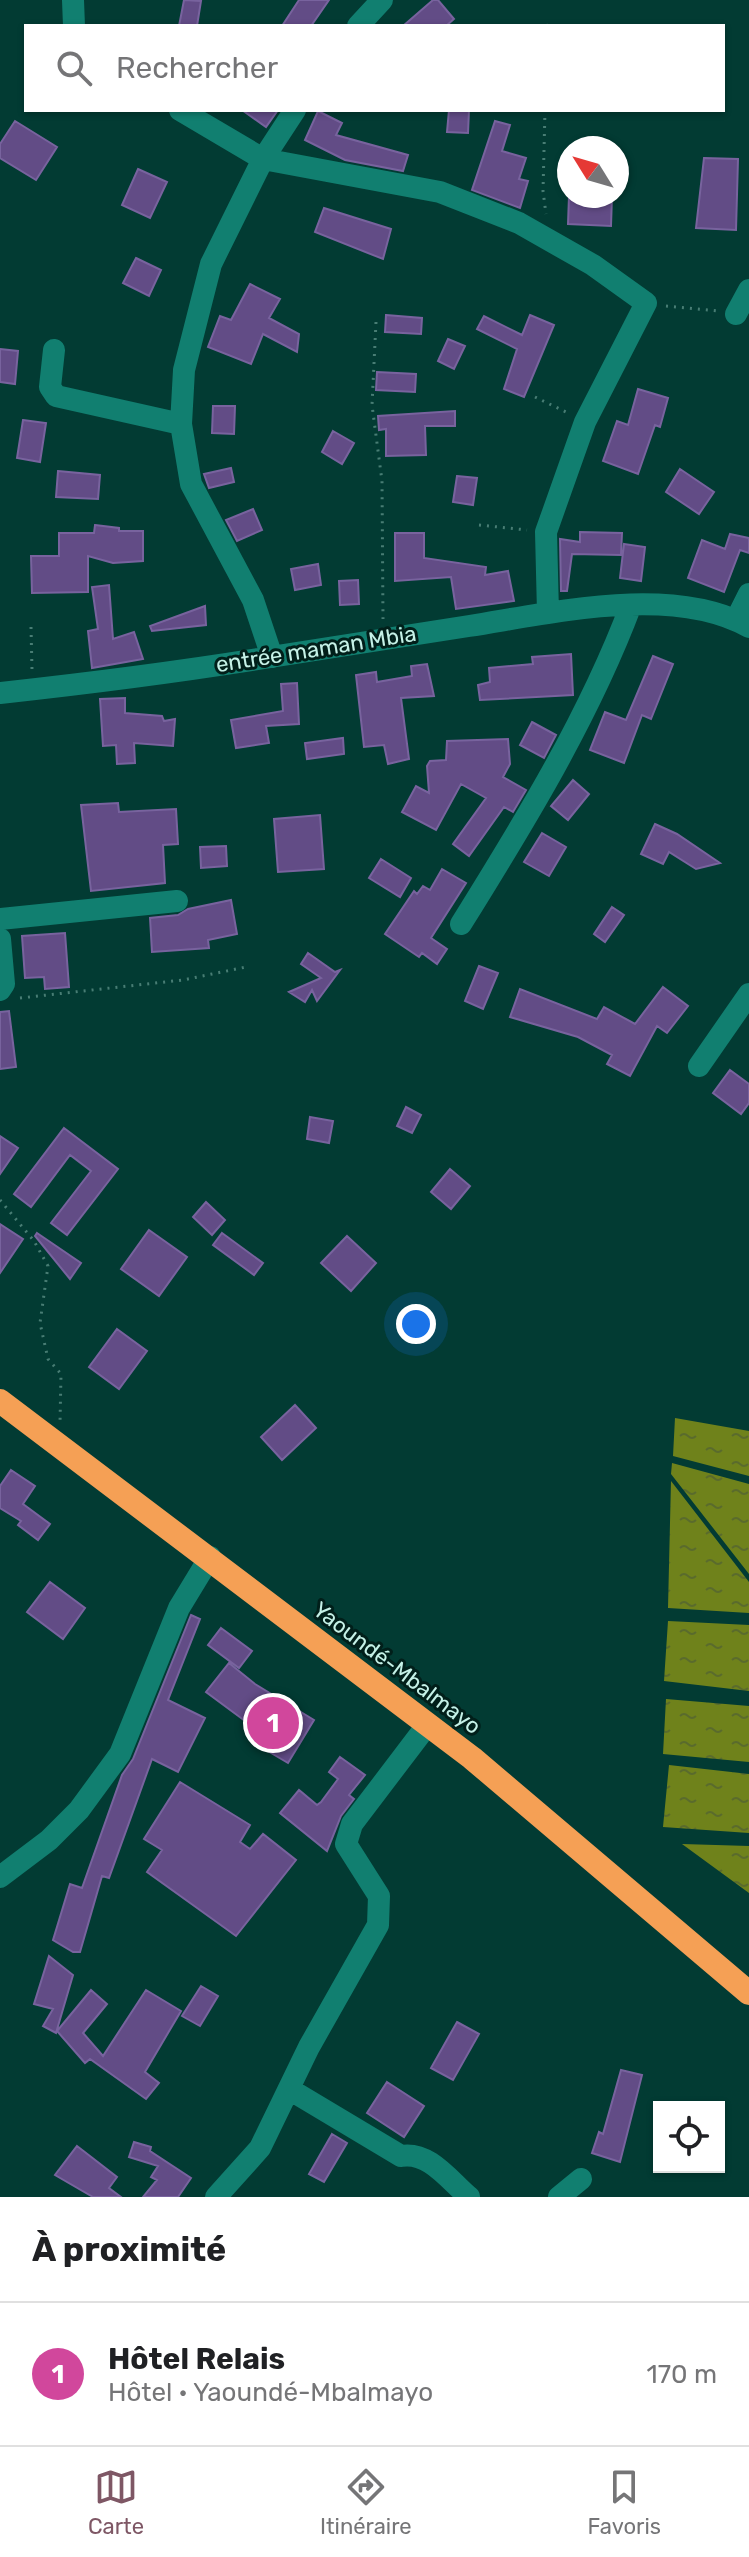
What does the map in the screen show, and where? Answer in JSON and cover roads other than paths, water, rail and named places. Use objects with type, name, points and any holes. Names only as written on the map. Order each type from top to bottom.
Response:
[{"type":"highway","name":"Yaoundé-Mbalmayo","points":[[0,1401],[428,1724],[749,1993]]},
{"type":"street","points":[[73,0],[74,24]]},
{"type":"street","points":[[360,24],[382,0]]},
{"type":"street","points":[[183,112],[263,159],[440,192],[519,223],[593,265],[646,303],[585,422],[546,532],[548,613]]},
{"type":"street","points":[[272,657],[253,600],[191,484],[181,424],[184,370],[211,264],[263,159],[294,112]]},
{"type":"street","points":[[736,314],[749,290]]},
{"type":"street","points":[[54,350],[50,387],[56,396],[181,424]]},
{"type":"street","points":[[743,624],[749,594]]},
{"type":"street","points":[[461,924],[507,850],[611,659],[631,605]]},
{"type":"street","name":"entrée maman Mbia","points":[[0,693],[272,657],[548,613],[631,605],[680,606],[743,624]]},
{"type":"street","points":[[0,919],[177,901]]},
{"type":"street","points":[[0,939],[4,984],[8,994]]},
{"type":"street","points":[[699,1066],[749,994]]},
{"type":"street","points":[[0,1877],[49,1840],[79,1810],[120,1754],[179,1608],[210,1557]]},
{"type":"street","points":[[226,2194],[260,2148],[378,1925],[379,1896],[346,1844],[352,1824],[428,1724]]},
{"type":"street","points":[[289,2089],[401,2156],[413,2154],[428,2161],[469,2197]]},
{"type":"street","points":[[559,2197],[581,2179]]},
{"type":"water","points":[[675,1418],[749,1431],[749,1476],[673,1456]]},
{"type":"water","points":[[672,1463],[749,1484],[749,1574],[671,1474]]},
{"type":"water","points":[[671,1481],[749,1582],[749,1613],[668,1608]]},
{"type":"water","points":[[668,1621],[749,1625],[749,1691],[664,1681]]},
{"type":"water","points":[[666,1699],[749,1706],[749,1762],[663,1754]]},
{"type":"water","points":[[669,1765],[749,1774],[749,1833],[663,1827]]},
{"type":"water","points":[[682,1844],[749,1846],[749,1893]]},
{"type":"place","name":"Hôtel Relais","points":[[273,1723]]}]
